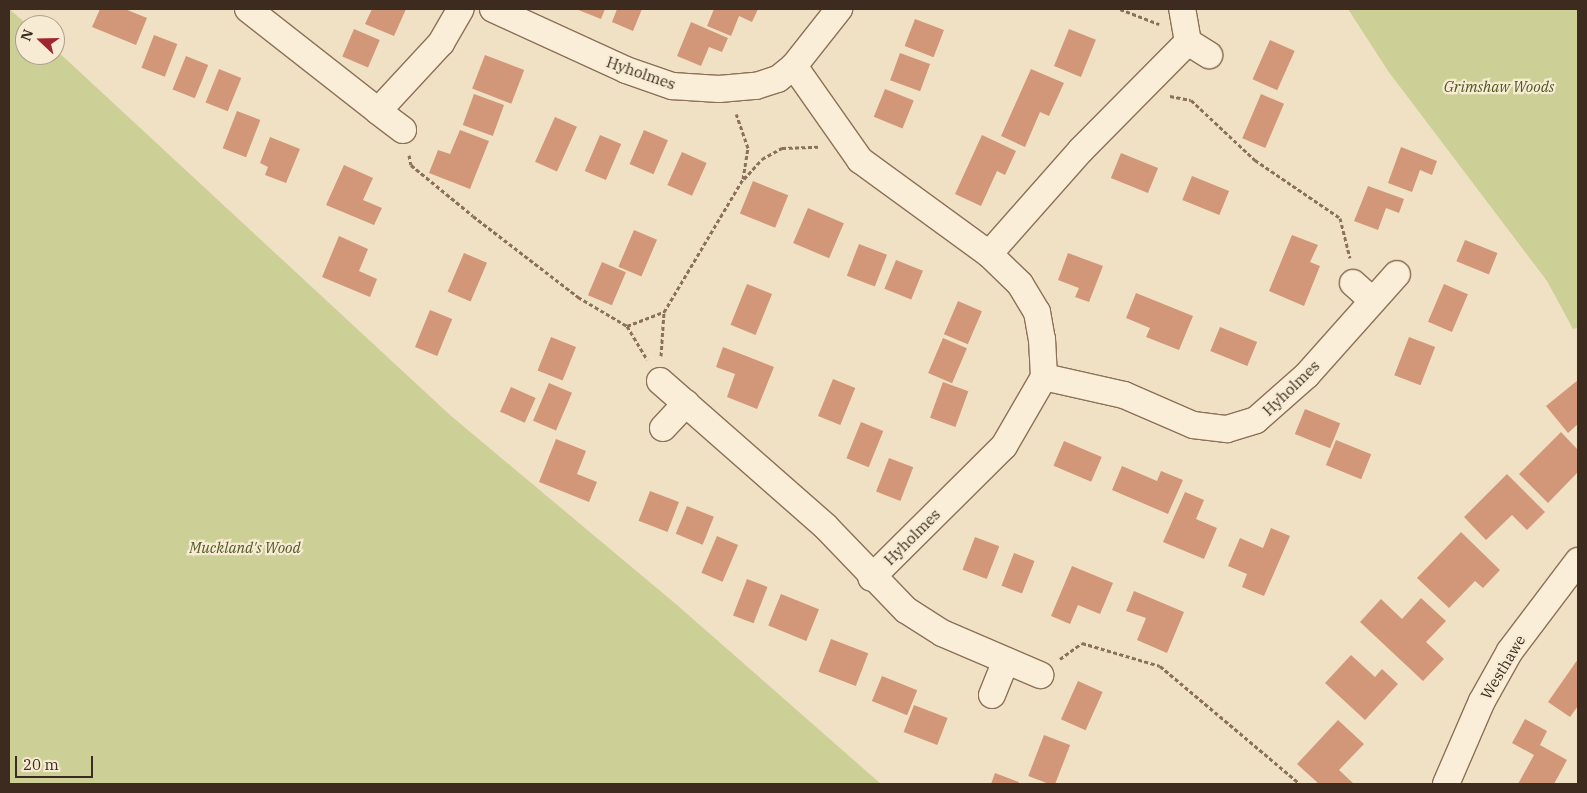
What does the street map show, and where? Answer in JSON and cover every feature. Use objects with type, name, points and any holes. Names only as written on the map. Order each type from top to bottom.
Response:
[{"type":"street","points":[[248,9],[403,130]]},
{"type":"street","points":[[378,111],[441,44],[461,9]]},
{"type":"street","name":"Hyholmes","points":[[493,9],[636,74],[672,86],[718,89],[756,86],[778,79],[794,66],[838,9]]},
{"type":"street","points":[[989,254],[1081,150],[1154,78],[1194,44],[1182,9]]},
{"type":"street","points":[[794,66],[860,160],[989,254],[1020,284],[1037,312],[1044,377]]},
{"type":"street","name":"Hyholmes","points":[[870,578],[1004,446],[1044,377],[1124,395],[1193,424],[1227,429],[1256,420],[1293,388],[1397,274]]},
{"type":"street","points":[[1353,283],[1372,300]]},
{"type":"street","name":"Hyholmes","points":[[660,381],[826,527],[870,578],[906,610],[942,633],[1040,675]]},
{"type":"street","points":[[663,428],[686,403]]},
{"type":"street","name":"Westhawe","points":[[1446,784],[1482,701],[1510,651],[1578,561]]},
{"type":"street","points":[[992,695],[1006,661]]},
{"type":"path","points":[[1120,9],[1194,44]]},
{"type":"path","points":[[1154,78],[1164,94],[1191,100],[1254,160],[1340,218],[1353,283]]},
{"type":"path","points":[[718,89],[739,117],[748,148],[744,179]]},
{"type":"path","points":[[403,130],[411,165],[578,297],[627,326],[660,381]]},
{"type":"path","points":[[660,381],[664,312],[744,179],[762,159],[782,148],[821,148]]},
{"type":"path","points":[[627,326],[664,312]]},
{"type":"path","points":[[1040,675],[1082,643],[1160,666],[1300,784]]},
{"type":"green space","name":"Muckland's Wood","points":[[9,9],[16,15],[15,65],[65,65],[65,58],[450,415],[677,605],[881,784],[9,784]]},
{"type":"green space","name":"Grimshaw Woods","points":[[1348,9],[1578,9],[1578,328],[1573,329],[1547,281],[1388,71]]},
{"type":"building","points":[[100,9],[125,9],[147,18],[136,45],[92,27]]},
{"type":"building","points":[[372,9],[406,9],[394,36],[365,24]]},
{"type":"building","points":[[576,9],[605,9],[601,19]]},
{"type":"building","points":[[617,9],[642,9],[633,31],[612,22]]},
{"type":"building","points":[[714,9],[758,9],[752,22],[739,16],[731,36],[707,26]]},
{"type":"building","points":[[915,19],[944,30],[934,57],[905,46]]},
{"type":"building","points":[[691,22],[728,38],[722,52],[709,47],[701,66],[677,56]]},
{"type":"building","points":[[354,29],[380,40],[368,68],[342,57]]},
{"type":"building","points":[[1069,29],[1096,40],[1081,77],[1054,66]]},
{"type":"building","points":[[154,35],[177,44],[165,77],[141,68]]},
{"type":"building","points":[[1270,40],[1295,51],[1277,90],[1253,79]]},
{"type":"building","points":[[900,53],[930,64],[920,91],[890,80]]},
{"type":"building","points":[[485,55],[524,70],[511,104],[472,89]]},
{"type":"building","points":[[186,56],[208,65],[195,98],[173,89]]},
{"type":"building","points":[[219,69],[241,78],[228,111],[206,102]]},
{"type":"building","points":[[1031,69],[1064,83],[1049,116],[1040,112],[1025,147],[1001,136]]},
{"type":"building","points":[[885,89],[914,101],[903,128],[874,117]]},
{"type":"building","points":[[474,94],[504,105],[493,136],[463,125]]},
{"type":"building","points":[[1261,94],[1284,104],[1265,148],[1242,138]]},
{"type":"building","points":[[237,111],[260,120],[246,157],[223,148]]},
{"type":"building","points":[[555,117],[577,127],[557,172],[535,162]]},
{"type":"building","points":[[460,130],[489,141],[470,189],[429,173],[438,150],[450,154]]},
{"type":"building","points":[[644,130],[668,140],[653,174],[630,164]]},
{"type":"building","points":[[600,135],[621,144],[606,180],[585,171]]},
{"type":"building","points":[[982,135],[1016,151],[1005,175],[997,171],[981,206],[955,194]]},
{"type":"building","points":[[270,137],[300,149],[286,183],[265,175],[268,167],[260,163]]},
{"type":"building","points":[[1401,147],[1437,161],[1432,175],[1420,170],[1412,192],[1388,183]]},
{"type":"building","points":[[682,152],[707,163],[692,196],[667,185]]},
{"type":"building","points":[[1121,153],[1158,168],[1148,193],[1111,178]]},
{"type":"building","points":[[344,165],[373,178],[363,200],[382,208],[374,225],[326,205]]},
{"type":"building","points":[[1192,176],[1229,191],[1219,215],[1182,200]]},
{"type":"building","points":[[753,181],[788,195],[775,228],[740,213]]},
{"type":"building","points":[[1368,186],[1404,199],[1399,213],[1386,208],[1378,230],[1354,221]]},
{"type":"building","points":[[808,208],[844,223],[829,258],[793,243]]},
{"type":"building","points":[[634,230],[657,240],[641,277],[618,267]]},
{"type":"building","points":[[1292,235],[1318,245],[1310,262],[1320,266],[1304,306],[1269,291]]},
{"type":"building","points":[[339,236],[368,249],[359,271],[377,279],[370,297],[322,277]]},
{"type":"building","points":[[1465,240],[1497,253],[1489,274],[1456,261]]},
{"type":"building","points":[[859,244],[887,255],[875,286],[847,276]]},
{"type":"building","points":[[464,253],[487,263],[471,301],[448,292]]},
{"type":"building","points":[[1068,253],[1103,266],[1089,302],[1075,297],[1079,288],[1058,280]]},
{"type":"building","points":[[896,260],[923,271],[911,300],[884,289]]},
{"type":"building","points":[[602,262],[626,272],[612,305],[588,295]]},
{"type":"building","points":[[747,284],[772,294],[756,335],[731,325]]},
{"type":"building","points":[[1444,284],[1468,294],[1452,332],[1428,322]]},
{"type":"building","points":[[1136,293],[1193,316],[1179,350],[1146,337],[1150,328],[1126,318]]},
{"type":"building","points":[[958,301],[982,311],[968,344],[944,334]]},
{"type":"building","points":[[430,310],[452,319],[437,356],[415,347]]},
{"type":"building","points":[[1220,327],[1257,342],[1247,366],[1210,351]]},
{"type":"building","points":[[551,337],[576,347],[563,380],[538,370]]},
{"type":"building","points":[[1409,337],[1435,347],[1420,385],[1394,375]]},
{"type":"building","points":[[943,338],[967,348],[952,383],[928,373]]},
{"type":"building","points":[[723,347],[774,367],[757,409],[727,397],[735,374],[716,367]]},
{"type":"building","points":[[833,379],[855,388],[840,425],[818,416]]},
{"type":"building","points":[[1578,380],[1578,424],[1568,433],[1546,406]]},
{"type":"building","points":[[943,382],[968,391],[955,427],[930,418]]},
{"type":"building","points":[[549,383],[572,393],[556,431],[533,421]]},
{"type":"building","points":[[511,387],[536,398],[525,423],[500,412]]},
{"type":"building","points":[[1305,409],[1340,423],[1330,448],[1295,434]]},
{"type":"building","points":[[861,422],[883,431],[869,467],[846,458]]},
{"type":"building","points":[[1561,432],[1578,450],[1578,472],[1548,503],[1519,474]]},
{"type":"building","points":[[556,439],[586,451],[577,474],[597,482],[589,502],[539,482]]},
{"type":"building","points":[[1336,440],[1371,454],[1361,479],[1326,465]]},
{"type":"building","points":[[1064,441],[1102,457],[1091,482],[1053,466]]},
{"type":"building","points":[[889,458],[913,467],[900,501],[876,492]]},
{"type":"building","points":[[1122,466],[1157,481],[1161,471],[1183,480],[1168,514],[1112,490]]},
{"type":"building","points":[[1507,474],[1545,512],[1527,530],[1512,515],[1486,540],[1464,517]]},
{"type":"building","points":[[650,491],[679,502],[667,532],[639,521]]},
{"type":"building","points":[[1185,492],[1204,500],[1196,519],[1217,528],[1204,559],[1163,542]]},
{"type":"building","points":[[687,506],[714,517],[703,545],[676,534]]},
{"type":"building","points":[[1271,528],[1290,536],[1264,596],[1242,587],[1247,574],[1228,566],[1240,538],[1263,548]]},
{"type":"building","points":[[1461,532],[1500,570],[1483,588],[1475,581],[1449,608],[1417,578]]},
{"type":"building","points":[[717,536],[738,545],[723,582],[701,573]]},
{"type":"building","points":[[975,537],[999,546],[987,579],[962,570]]},
{"type":"building","points":[[1014,553],[1035,561],[1022,594],[1001,586]]},
{"type":"building","points":[[1072,566],[1113,583],[1100,614],[1078,605],[1070,624],[1051,616]]},
{"type":"building","points":[[747,579],[768,587],[754,623],[733,615]]},
{"type":"building","points":[[1134,591],[1184,612],[1167,653],[1137,640],[1146,618],[1126,611]]},
{"type":"building","points":[[781,594],[819,609],[806,641],[768,626]]},
{"type":"building","points":[[1421,598],[1446,621],[1426,642],[1444,659],[1423,681],[1360,622],[1381,599],[1402,619]]},
{"type":"building","points":[[831,639],[868,653],[856,686],[818,672]]},
{"type":"building","points":[[1351,655],[1375,677],[1382,669],[1398,684],[1365,720],[1325,683]]},
{"type":"building","points":[[1578,659],[1578,706],[1570,717],[1548,702]]},
{"type":"building","points":[[882,676],[917,690],[907,715],[872,701]]},
{"type":"building","points":[[1078,681],[1103,692],[1086,730],[1061,719]]},
{"type":"building","points":[[914,705],[948,718],[937,745],[904,732]]},
{"type":"building","points":[[1525,719],[1547,731],[1540,745],[1567,760],[1554,784],[1518,784],[1534,755],[1512,743]]},
{"type":"building","points":[[1338,720],[1364,744],[1339,770],[1354,784],[1319,784],[1297,764]]},
{"type":"building","points":[[1044,735],[1070,745],[1055,784],[1049,784],[1028,776]]},
{"type":"building","points":[[995,773],[1019,782],[1018,784],[991,784]]}]
